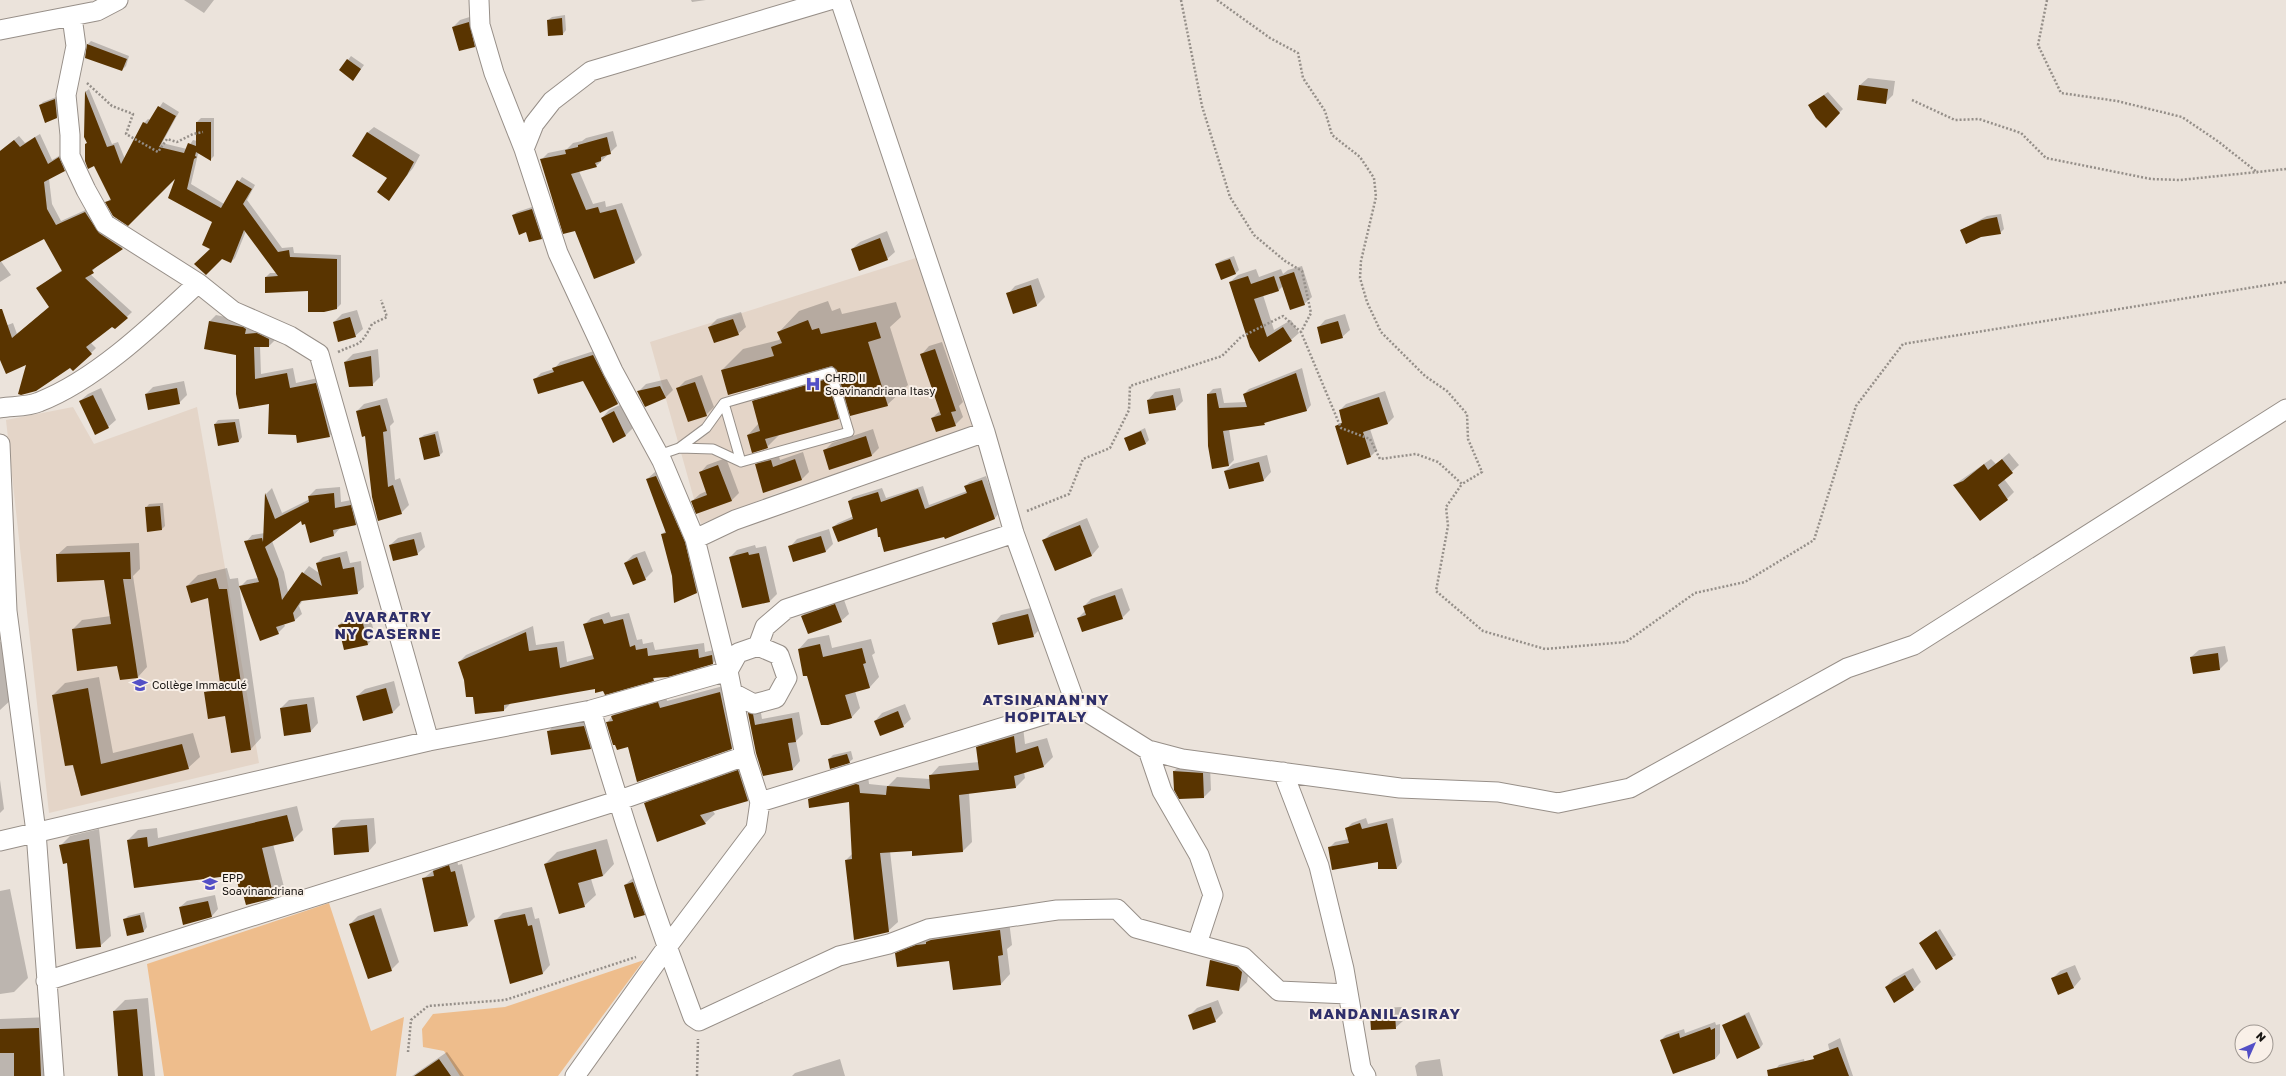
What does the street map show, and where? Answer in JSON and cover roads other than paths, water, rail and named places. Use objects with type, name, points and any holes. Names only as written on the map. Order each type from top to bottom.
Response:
[{"type":"street","points":[[0,30],[38,21],[72,17],[97,11],[118,0]]},
{"type":"street","points":[[479,0],[480,25],[494,73],[524,149],[558,253],[613,371],[659,455],[695,538],[733,693],[744,756],[760,802],[756,829],[667,947],[575,1076]]},
{"type":"street","points":[[524,149],[534,124],[552,101],[590,71],[830,0]]},
{"type":"street","points":[[840,0],[986,432],[1012,525],[1076,705],[1148,750],[1182,759],[1400,788],[1498,792],[1558,803],[1630,788],[1847,668],[1914,645],[2286,409]]},
{"type":"street","points":[[72,17],[76,46],[70,68],[66,96],[70,135],[70,156],[105,224],[198,283],[234,311],[290,336],[320,354],[429,741]]},
{"type":"street","points":[[0,408],[38,403],[84,380],[167,312],[198,283]]},
{"type":"street","points":[[695,538],[735,520],[986,432]]},
{"type":"street","points":[[0,444],[4,611],[36,832],[54,1076]]},
{"type":"street","points":[[758,646],[766,627],[786,609],[1012,525]]},
{"type":"street","points":[[0,841],[429,741],[591,710],[728,672],[738,653],[758,646],[779,656],[787,678],[776,698],[754,704],[733,693]]},
{"type":"street","points":[[760,802],[1076,705]]},
{"type":"street","points":[[591,710],[617,801],[667,947],[693,1017],[699,1021],[839,956],[889,944],[935,928],[1057,910],[1117,909],[1136,928],[1243,957],[1279,991],[1348,994]]},
{"type":"street","points":[[1148,750],[1162,792],[1199,855],[1213,895],[1197,944]]},
{"type":"street","points":[[46,981],[617,801],[744,756]]},
{"type":"street","points":[[1283,772],[1319,866],[1348,994],[1361,1068],[1366,1076]]},
{"type":"lane","points":[[659,455],[679,448],[706,428],[724,403],[831,372],[849,432],[742,462],[713,449],[679,448]]},
{"type":"lane","points":[[724,403],[742,462]]},
{"type":"place","name":"CHRD II Soavinandriana Itasy","points":[[813,384]]},
{"type":"place","name":"Collège Immaculé","points":[[140,685]]},
{"type":"place","name":"EPP Soavinandriana","points":[[210,884]]},
{"type":"district","name":"AVARATRY NY CASERNE","points":[[388,626]]},
{"type":"district","name":"ATSINANAN'NY HOPITALY","points":[[1046,708]]},
{"type":"district","name":"MANDANILASIRAY","points":[[1385,1014]]}]
